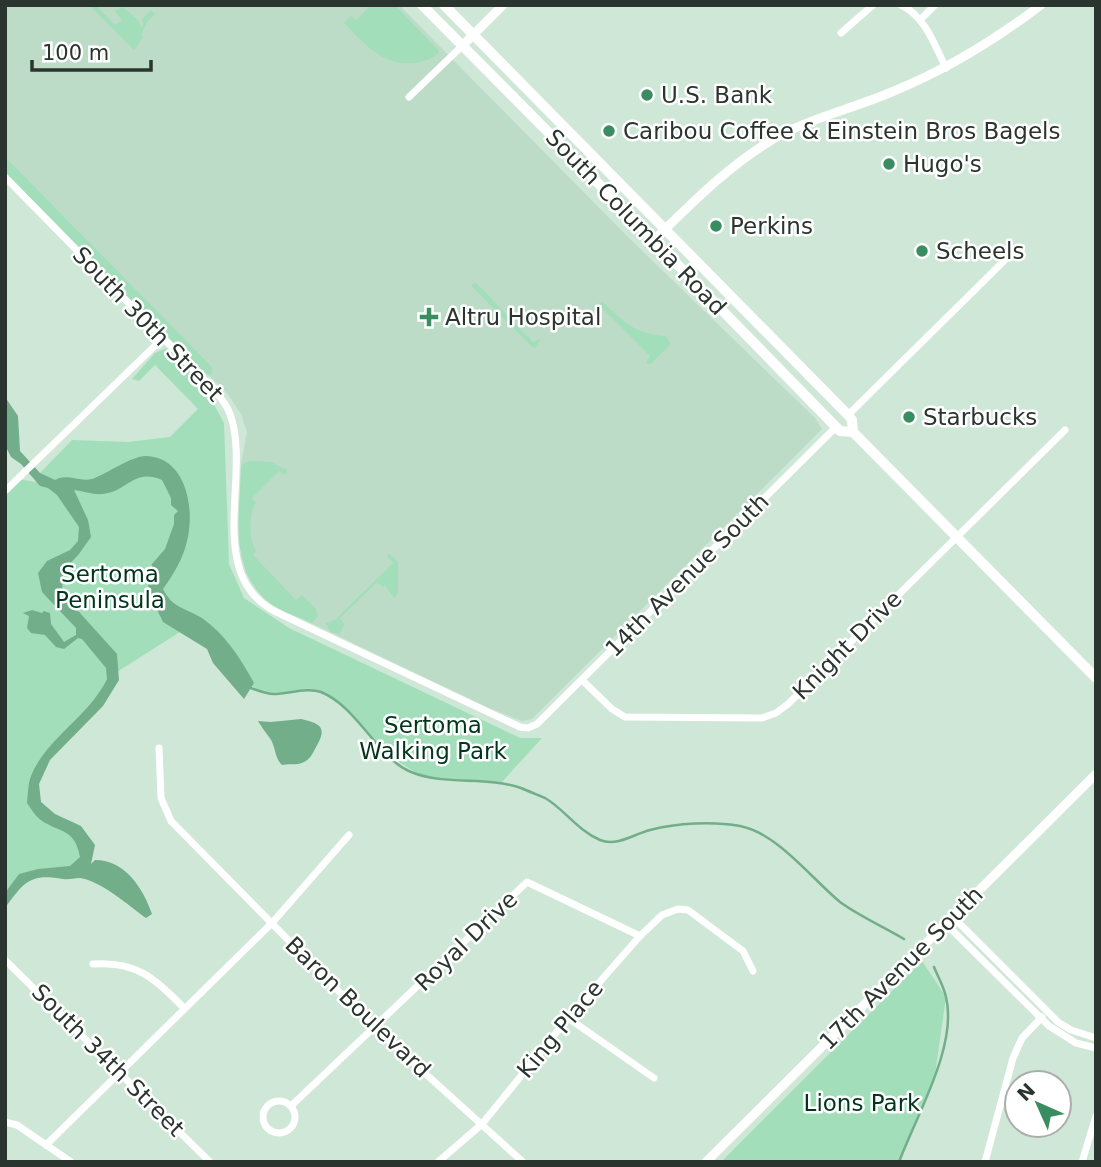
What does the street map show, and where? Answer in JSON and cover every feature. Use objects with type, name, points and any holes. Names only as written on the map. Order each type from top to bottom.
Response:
[{"type":"main road","name":"South Columbia Road","points":[[422,5],[836,427],[841,431],[853,432],[1096,678]]},
{"type":"main road","name":"South Columbia Road","points":[[444,5],[848,415],[852,420],[853,432]]},
{"type":"main road","points":[[808,396],[834,413],[848,415]]},
{"type":"street","points":[[409,97],[503,5]]},
{"type":"street","points":[[841,33],[873,5]]},
{"type":"street","points":[[901,5],[920,20],[946,68]]},
{"type":"street","points":[[920,20],[935,5]]},
{"type":"street","points":[[653,241],[733,167],[778,136],[808,122],[893,92],[946,68],[978,50],[1041,5]]},
{"type":"street","name":"South 30th Street","points":[[5,177],[215,391],[231,416],[236,457],[235,550],[245,581],[258,599],[274,611],[520,727],[528,728],[537,724]]},
{"type":"street","points":[[848,415],[1013,252]]},
{"type":"street","points":[[5,491],[163,337]]},
{"type":"street","name":"14th Avenue South","points":[[537,724],[836,427]]},
{"type":"street","name":"Knight Drive","points":[[582,680],[612,709],[625,717],[762,718],[776,713],[1065,430]]},
{"type":"street","points":[[159,748],[161,798],[171,821],[272,923],[349,835]]},
{"type":"street","name":"17th Avenue South","points":[[706,1162],[1096,774]]},
{"type":"street","name":"Royal Drive","points":[[376,1028],[527,882],[640,936]]},
{"type":"street","name":"King Place","points":[[438,1162],[482,1124],[568,1017],[662,915],[678,909],[688,910],[743,951],[753,971]]},
{"type":"street","points":[[950,920],[1047,1012],[1071,1030],[1096,1038]]},
{"type":"street","points":[[950,920],[1041,1018],[1066,1038],[1096,1048]]},
{"type":"street","name":"Baron Boulevard","points":[[46,1145],[272,923],[376,1028],[523,1162]]},
{"type":"street","name":"South 34th Street","points":[[5,960],[210,1162]]},
{"type":"street","points":[[93,964],[112,962],[139,969],[184,1008]]},
{"type":"street","points":[[985,1162],[1013,1058],[1022,1038],[1047,1012]]},
{"type":"street","points":[[568,1017],[654,1078]]},
{"type":"street","points":[[291,1106],[376,1028]]},
{"type":"street","points":[[281,1101],[291,1106],[294,1121],[289,1130],[279,1133],[265,1127],[263,1111],[271,1103],[281,1101]]},
{"type":"street","points":[[1082,1162],[1096,1116]]},
{"type":"street","points":[[5,1122],[17,1125],[71,1162]]},
{"type":"shaded area","name":"Altru Hospital","points":[[8,5],[399,5],[632,241],[815,418],[822,429],[532,719],[522,721],[489,708],[275,606],[264,599],[246,573],[239,543],[241,464],[247,432],[241,414],[227,393],[5,182],[5,8]]},
{"type":"shaded area","points":[[5,397],[18,416],[20,451],[40,473],[55,480],[64,477],[92,479],[133,459],[146,456],[171,465],[185,487],[190,515],[185,548],[163,589],[175,604],[202,618],[225,639],[254,683],[244,699],[213,663],[207,649],[163,622],[152,599],[148,585],[152,564],[165,549],[174,524],[174,515],[178,511],[171,505],[171,498],[162,480],[152,477],[137,478],[119,489],[103,494],[74,490],[88,520],[91,537],[63,571],[62,593],[117,654],[119,680],[103,706],[50,760],[39,784],[41,802],[55,814],[81,826],[95,845],[91,864],[95,860],[106,861],[124,870],[131,877],[144,895],[152,914],[146,918],[105,889],[80,878],[43,877],[29,881],[5,908],[5,893],[19,874],[70,866],[80,857],[71,836],[42,821],[32,810],[27,803],[29,786],[31,776],[46,751],[90,704],[107,679],[106,668],[82,639],[78,638],[64,649],[56,647],[45,635],[31,633],[27,628],[29,616],[23,613],[32,610],[42,613],[44,611],[50,613],[51,624],[64,642],[76,635],[76,628],[42,592],[38,573],[47,561],[70,550],[78,541],[79,527],[57,495],[40,486],[21,464],[11,457],[5,445]]},
{"type":"shaded area","points":[[301,719],[319,726],[321,737],[307,760],[298,764],[282,765],[271,740],[258,721]]},
{"type":"green space","points":[[89,5],[96,5],[115,25],[121,19],[115,11],[123,7],[137,19],[141,27],[142,19],[151,10],[155,14],[147,22],[141,35],[143,37],[134,50]]},
{"type":"green space","points":[[365,5],[395,5],[439,53],[424,61],[402,63],[374,52],[344,23],[351,16],[356,20],[368,8]]},
{"type":"green space","points":[[5,157],[212,367],[212,374],[203,372],[5,173]]},
{"type":"green space","points":[[475,282],[533,342],[541,339],[535,348],[471,286]]},
{"type":"green space","points":[[603,302],[631,326],[647,333],[666,336],[669,346],[651,364],[646,363],[650,356],[601,307],[595,311],[595,305]]},
{"type":"green space","points":[[167,348],[213,395],[210,397],[224,423],[229,564],[244,598],[289,628],[520,738],[542,738],[501,783],[433,779],[415,772],[388,755],[334,699],[318,691],[263,693],[226,669],[194,623],[117,672],[44,757],[34,800],[89,844],[84,868],[39,875],[23,885],[5,905],[5,491],[17,479],[55,485],[40,473],[72,440],[128,442],[170,437],[198,409],[155,365],[139,381],[132,379],[155,353]]},
{"type":"green space","points":[[249,461],[271,462],[287,470],[284,475],[279,471],[252,498],[256,503],[250,527],[256,551],[253,555],[296,600],[302,595],[316,609],[318,616],[312,623],[274,606],[264,598],[253,585],[246,570],[241,554],[239,519],[241,468]]},
{"type":"green space","points":[[389,553],[398,562],[398,593],[394,598],[385,585],[383,587],[377,582],[340,618],[344,624],[340,634],[330,632],[326,623],[335,620],[393,563],[387,556]]},
{"type":"green space","name":"Lions Park","points":[[922,961],[946,997],[934,1082],[899,1162],[721,1162]]},
{"type":"waterway","points":[[248,687],[271,694],[310,690],[321,692],[346,709],[388,756],[411,772],[438,779],[494,782],[521,788],[552,802],[584,831],[606,842],[619,841],[650,830],[695,824],[729,824],[754,830],[780,847],[840,902],[904,939]]},
{"type":"waterway","points":[[899,1162],[933,1081],[946,1037],[946,997],[934,967]]},
{"type":"place","name":"U.S. Bank","points":[[647,95]]},
{"type":"place","name":"Caribou Coffee & Einstein Bros Bagels","points":[[609,131]]},
{"type":"place","name":"Hugo's","points":[[889,164]]},
{"type":"place","name":"Perkins","points":[[716,226]]},
{"type":"place","name":"Scheels","points":[[922,251]]},
{"type":"place","name":"Altru Hospital","points":[[429,317]]},
{"type":"place","name":"Starbucks","points":[[909,417]]},
{"type":"park label","name":"Sertoma Peninsula","points":[[110,587]]},
{"type":"park label","name":"Sertoma Walking Park","points":[[433,738]]}]
